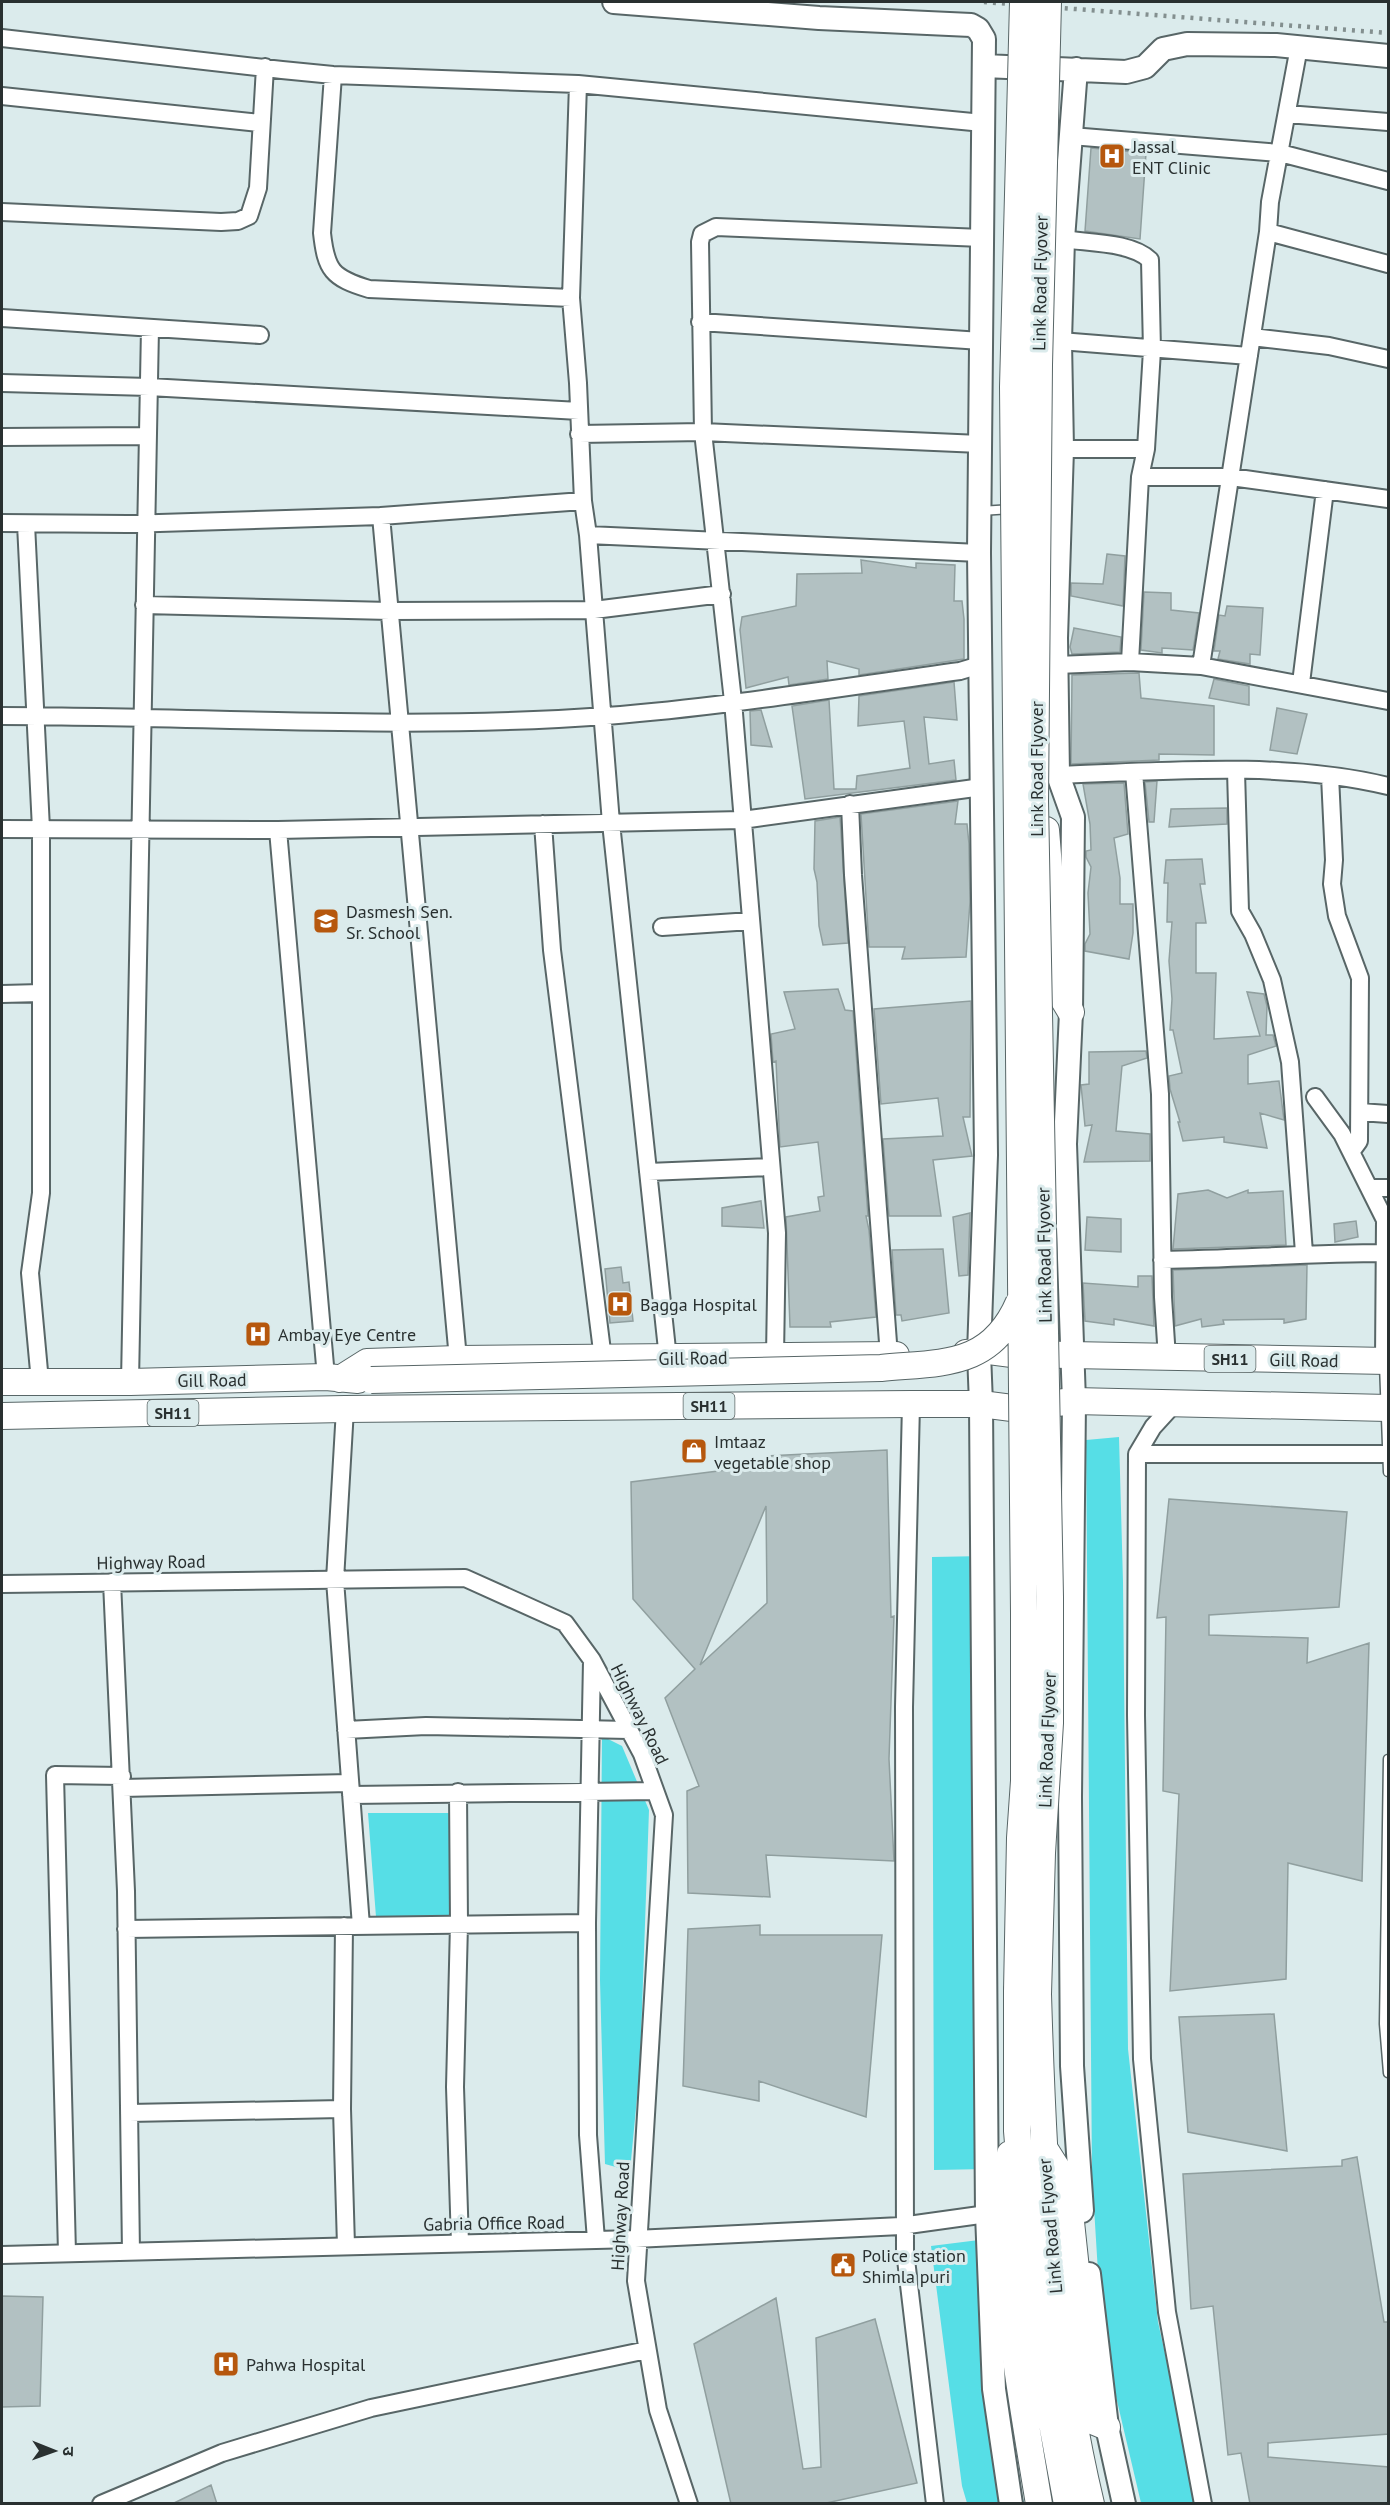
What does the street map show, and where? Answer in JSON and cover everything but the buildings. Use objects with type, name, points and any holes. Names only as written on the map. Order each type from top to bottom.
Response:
[{"type":"main road","name":"Link Road Flyover","points":[[1023,2],[1013,328],[1024,1781],[1019,1885],[1017,2131],[1033,2321],[1067,2504]]},
{"type":"main road","name":"Link Road Flyover","points":[[1048,2],[1039,365],[1035,801],[1050,1597],[1050,1724],[1042,1853],[1038,1994],[1042,2146],[1065,2380],[1077,2447],[1091,2504]]},
{"type":"main road","points":[[1035,801],[1047,833],[1059,992],[1071,1012]]},
{"type":"main road","points":[[333,1378],[371,1380],[881,1368],[957,1360],[987,1347],[999,1336],[1011,1321],[1020,1300]]},
{"type":"main road","name":"Gill Road","points":[[2,1382],[333,1378],[367,1362],[458,1359],[889,1356],[989,1351],[1167,1358],[1386,1361]]},
{"type":"main road","name":"Gill Road","points":[[2,1416],[345,1409],[911,1404],[981,1404],[1012,1408],[1074,1401],[1387,1408]]},
{"type":"main road","points":[[1017,2131],[1004,2175],[1002,2217],[1011,2330],[1039,2504]]},
{"type":"main road","points":[[1042,2146],[1066,2184],[1099,2419]]},
{"type":"street","points":[[614,2],[819,18],[971,25],[978,29],[984,39],[979,553],[986,1155],[979,1353],[987,2214],[994,2389],[1011,2504]]},
{"type":"street","points":[[2,38],[92,50],[333,75],[578,84],[983,123]]},
{"type":"street","points":[[984,66],[1126,72],[1145,67],[1163,49],[1187,44],[1299,47],[1389,56]]},
{"type":"street","points":[[1201,666],[1268,232],[1270,202],[1299,47]]},
{"type":"street","points":[[2,212],[187,222],[238,221],[249,216],[255,204],[258,188],[264,67]]},
{"type":"street","points":[[1076,69],[1063,239],[1060,341],[1062,449],[1057,665],[1058,775],[1073,817],[1071,1012],[1065,1144],[1074,1401],[1070,1785],[1072,2066],[1099,2419],[1124,2504]]},
{"type":"street","points":[[333,75],[322,233],[324,256],[328,268],[338,277],[369,289],[571,298]]},
{"type":"street","points":[[578,84],[571,298],[583,501],[588,536],[611,823],[668,1359]]},
{"type":"street","points":[[2,96],[260,123]]},
{"type":"street","points":[[1287,114],[1389,122]]},
{"type":"street","points":[[1071,136],[1280,153],[1389,181]]},
{"type":"street","points":[[775,1356],[777,1233],[733,701],[704,432],[699,256],[702,234],[708,229],[730,227],[982,238]]},
{"type":"street","points":[[1268,232],[1389,264]]},
{"type":"street","points":[[1063,239],[1131,248],[1143,252],[1150,260],[1152,350],[1146,449],[1140,477],[1130,662]]},
{"type":"street","points":[[2,318],[260,335]]},
{"type":"street","points":[[700,322],[981,340]]},
{"type":"street","points":[[130,1382],[150,328]]},
{"type":"street","points":[[1252,337],[1329,346],[1389,359]]},
{"type":"street","points":[[1060,341],[1249,356]]},
{"type":"street","points":[[2,383],[149,387],[579,411]]},
{"type":"street","points":[[579,434],[704,432],[980,444]]},
{"type":"street","points":[[2,437],[148,436]]},
{"type":"street","points":[[1062,449],[1146,449]]},
{"type":"street","points":[[1140,477],[1231,477],[1389,499]]},
{"type":"street","points":[[1301,683],[1325,490]]},
{"type":"street","points":[[2,523],[146,524],[381,516],[583,501]]},
{"type":"street","points":[[381,516],[458,1359]]},
{"type":"street","points":[[26,524],[40,829],[41,1193],[30,1273],[40,1382]]},
{"type":"street","points":[[588,536],[979,553]]},
{"type":"street","points":[[144,605],[390,611],[594,610],[722,594]]},
{"type":"street","points":[[1057,665],[1130,662],[1201,666],[1389,701]]},
{"type":"street","points":[[2,716],[400,723],[603,716],[960,671],[980,665]]},
{"type":"street","points":[[1236,771],[1240,911],[1253,934],[1272,981],[1290,1062],[1304,1253]]},
{"type":"street","points":[[1058,775],[1134,772],[1304,772],[1389,786]]},
{"type":"street","points":[[1134,772],[1160,1094],[1162,1260],[1167,1358]]},
{"type":"street","points":[[1330,776],[1334,860],[1332,884],[1337,916],[1360,978],[1359,1141],[1351,1152]]},
{"type":"street","points":[[2,829],[278,831],[742,820],[982,787]]},
{"type":"street","points":[[850,804],[853,875],[889,1356]]},
{"type":"street","points":[[543,825],[552,951],[603,1359]]},
{"type":"street","points":[[278,831],[333,1378]]},
{"type":"street","points":[[662,927],[751,921]]},
{"type":"street","points":[[2,994],[41,993]]},
{"type":"street","points":[[1315,1097],[1342,1134],[1385,1220],[1386,1361]]},
{"type":"street","points":[[1360,1112],[1389,1114]]},
{"type":"street","points":[[648,1172],[771,1167]]},
{"type":"street","points":[[1369,1188],[1389,1188]]},
{"type":"street","points":[[1162,1260],[1304,1253],[1384,1253]]},
{"type":"street","points":[[911,1404],[904,1707],[904,2225],[905,2251],[935,2504]]},
{"type":"street","points":[[1174,1404],[1153,1428],[1137,1454],[1136,1715],[1142,2059],[1167,2312],[1203,2504]]},
{"type":"street","points":[[345,1409],[335,1580],[361,1926]]},
{"type":"street","points":[[1137,1454],[1388,1454]]},
{"type":"street","name":"Highway Road","points":[[2,1584],[465,1578],[565,1623],[592,1660],[642,1754],[664,1815],[636,2281],[658,2410],[689,2504]]},
{"type":"street","points":[[112,1582],[122,1782],[132,2252]]},
{"type":"street","points":[[592,1660],[587,1923],[588,2135],[596,2240]]},
{"type":"street","points":[[346,1730],[426,1726],[629,1730]]},
{"type":"street","points":[[67,2253],[55,1775],[122,1782],[458,1792],[655,1791]]},
{"type":"street","points":[[458,1792],[459,1924],[455,2086],[460,2243]]},
{"type":"street","points":[[126,1929],[587,1923]]},
{"type":"street","points":[[344,1926],[342,2109],[346,2246]]},
{"type":"street","points":[[129,2113],[342,2109]]},
{"type":"street","name":"Gabria Office Road","points":[[2,2255],[638,2239],[904,2225],[987,2214]]},
{"type":"street","points":[[101,2504],[222,2453],[371,2408],[647,2350]]},
{"type":"lane","points":[[980,511],[1060,506]]},
{"type":"lane","points":[[1386,1361],[1389,1472]]},
{"type":"lane","points":[[1389,1759],[1386,2024],[1389,2073]]},
{"type":"shaded area","points":[[1119,1437],[1123,1582],[1128,2049],[1158,2322],[1198,2503],[1141,2503],[1102,2337],[1092,2175],[1086,1440]]},
{"type":"shaded area","points":[[985,1556],[987,2169],[934,2170],[932,1557]]},
{"type":"shaded area","points":[[602,1736],[622,1746],[649,1810],[640,2066],[630,2171],[605,2164],[600,1980]]},
{"type":"shaded area","points":[[368,1813],[455,1813],[460,1916],[376,1917]]},
{"type":"shaded area","points":[[987,2239],[1018,2477],[1024,2503],[967,2503],[962,2486],[931,2246]]},
{"type":"railway","points":[[984,2],[1388,33]]},
{"type":"place","name":"Jassal ENT Clinic","points":[[1112,156]]},
{"type":"place","name":"Dasmesh Sen. Sr. School","points":[[326,921]]},
{"type":"place","name":"Bagga Hospital","points":[[620,1304]]},
{"type":"place","name":"Ambay Eye Centre","points":[[258,1334]]},
{"type":"place","name":"Imtaaz vegetable shop","points":[[694,1451]]},
{"type":"place","name":"Police station Shimla puri","points":[[843,2265]]},
{"type":"place","name":"Pahwa Hospital","points":[[226,2364]]}]
